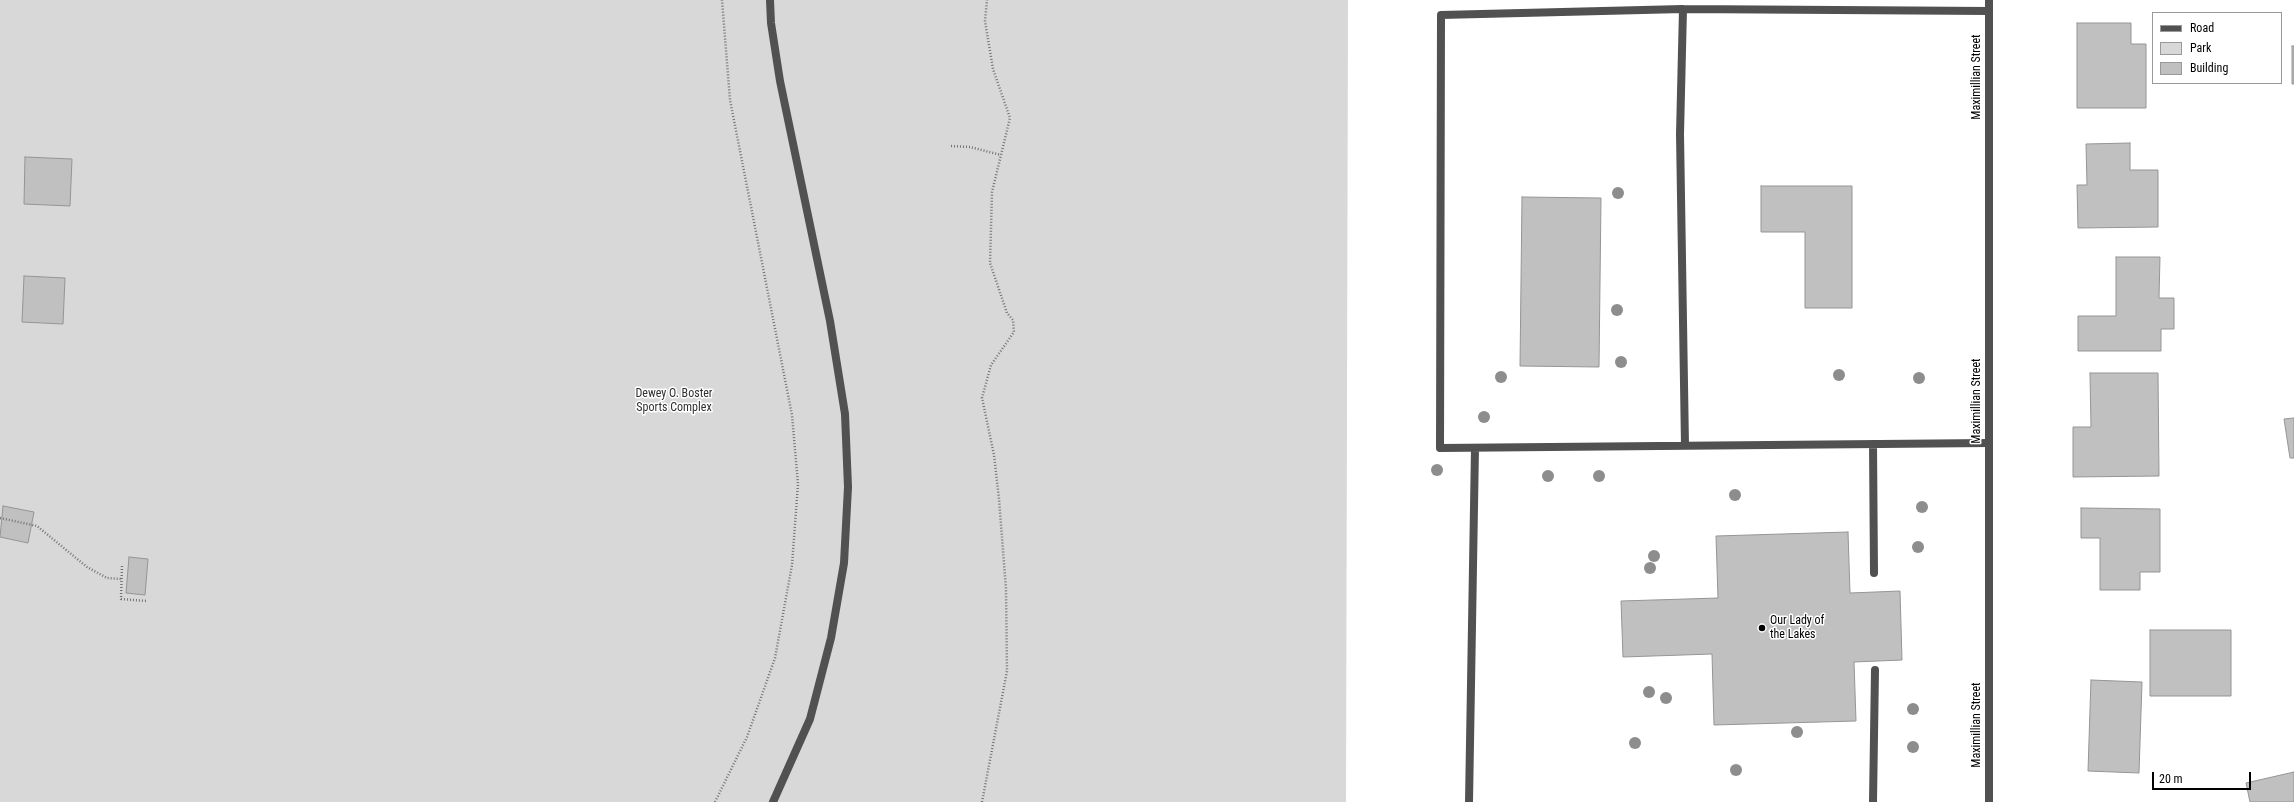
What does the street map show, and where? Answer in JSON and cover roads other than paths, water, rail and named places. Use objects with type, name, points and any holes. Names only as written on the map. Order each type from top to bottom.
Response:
[{"type":"street","points":[[770,0],[771,23],[780,81],[830,320],[845,414],[848,487],[844,563],[831,638],[810,719],[773,802]]},
{"type":"street","name":"Maximillian Street","points":[[1988,0],[1989,802]]},
{"type":"street","points":[[1988,11],[1683,9],[1441,15],[1440,448],[1989,443]]},
{"type":"street","points":[[1683,9],[1680,134],[1685,446]]},
{"type":"street","points":[[1873,444],[1874,573]]},
{"type":"street","points":[[1469,802],[1475,448]]},
{"type":"street","points":[[1873,802],[1875,670]]},
{"type":"place","name":"Our Lady of the Lakes","points":[[1762,628]]},
{"type":"park label","name":"Dewey O. Boster Sports Complex","points":[[674,401]]}]
